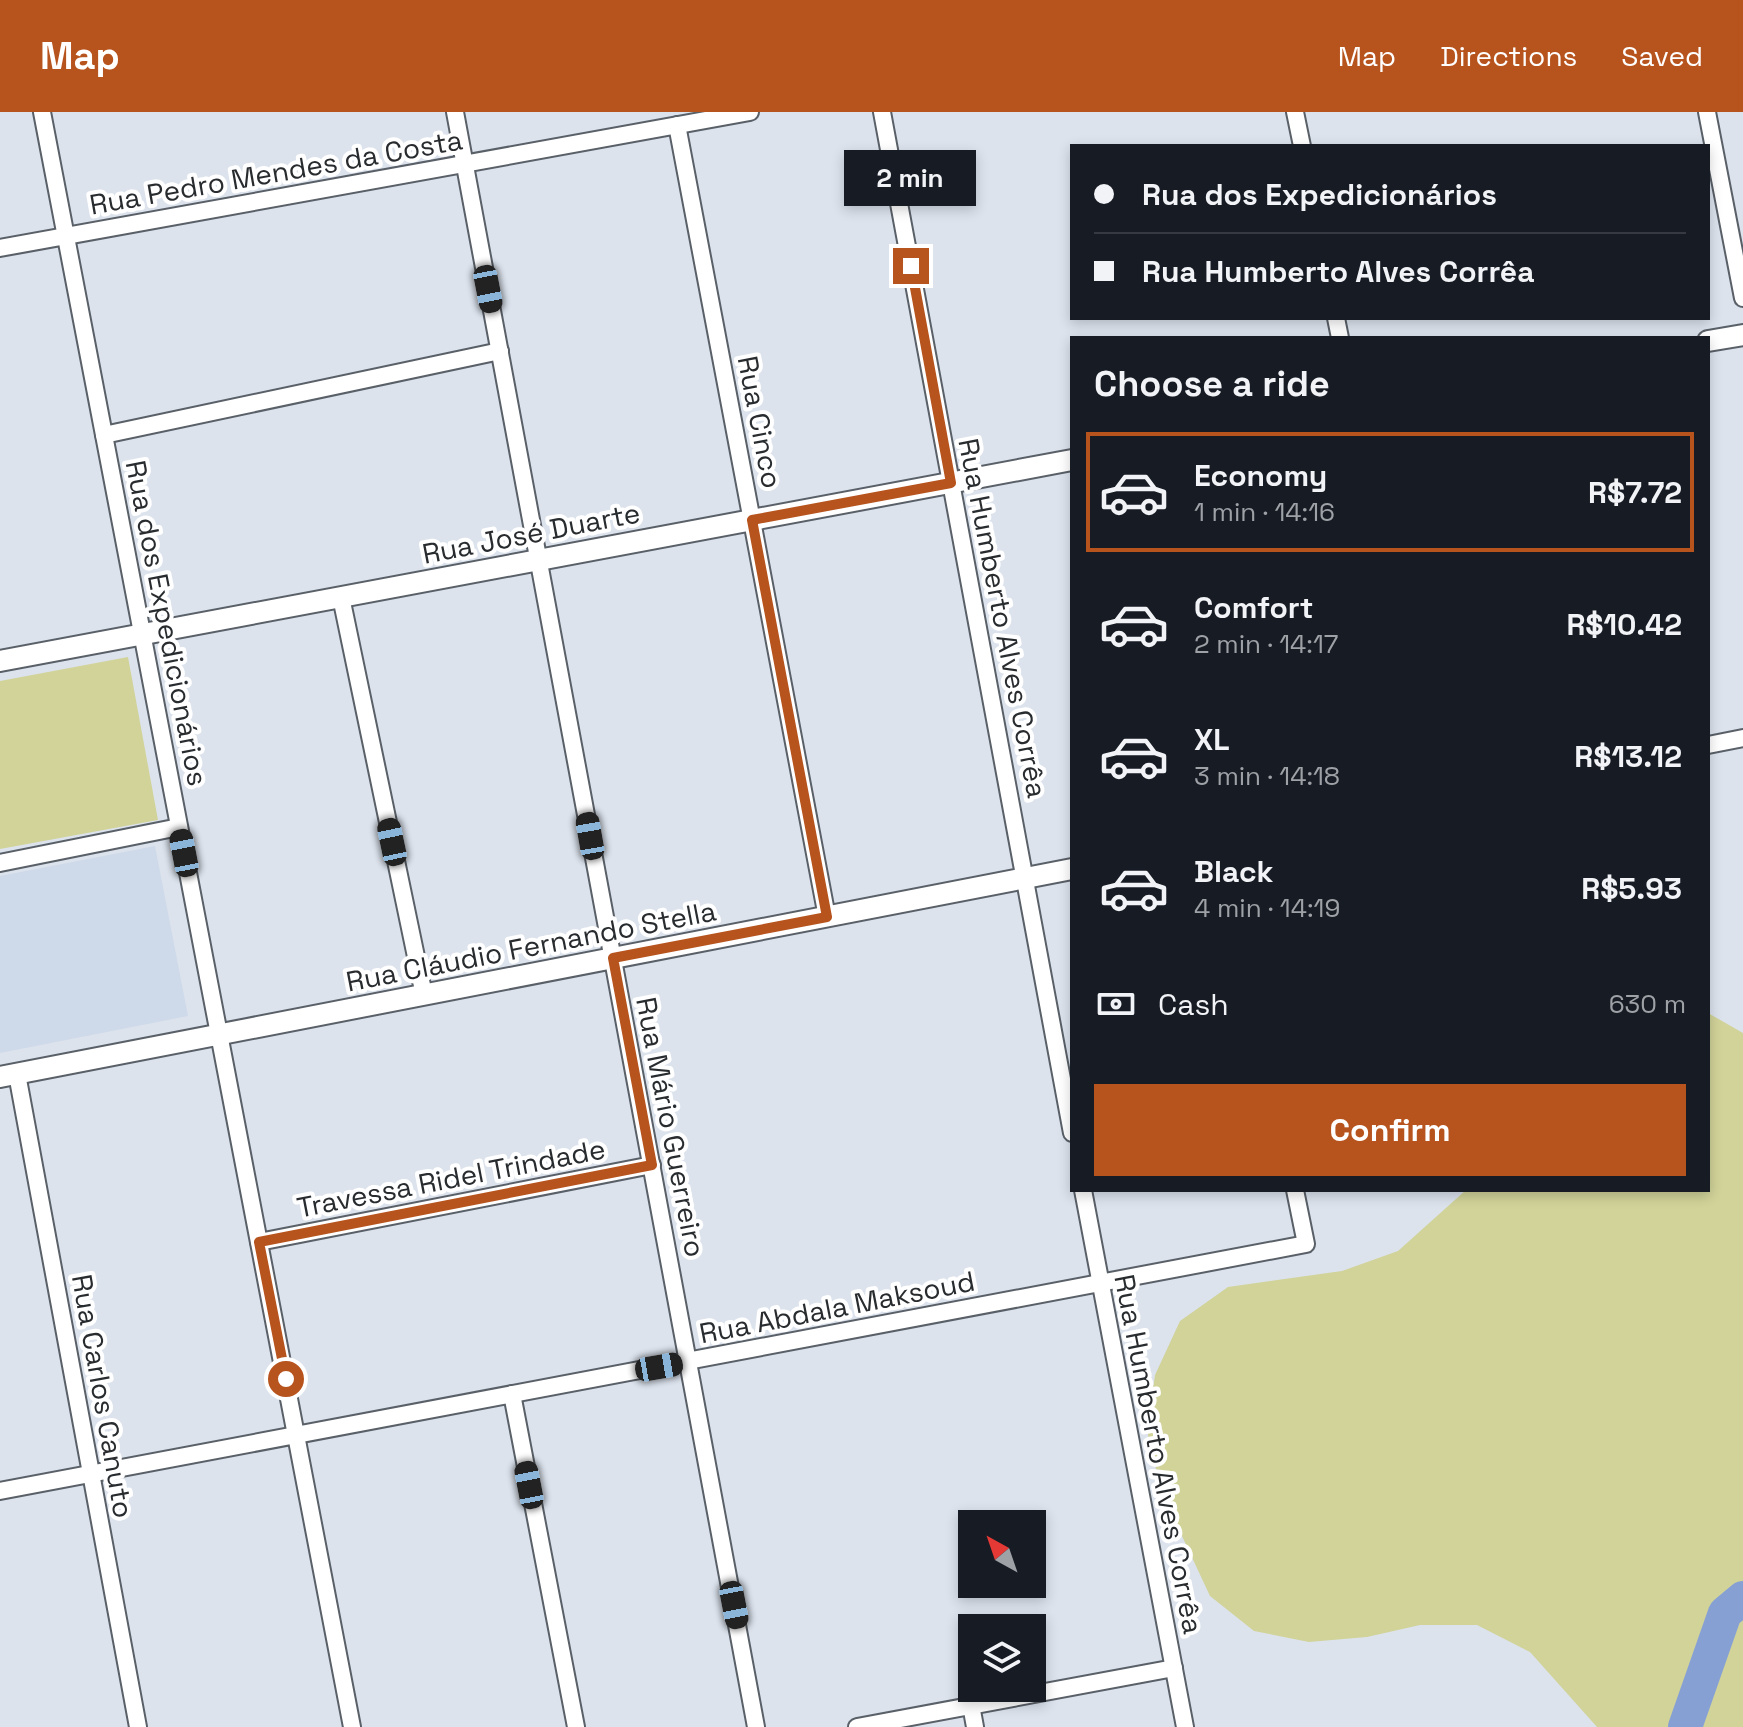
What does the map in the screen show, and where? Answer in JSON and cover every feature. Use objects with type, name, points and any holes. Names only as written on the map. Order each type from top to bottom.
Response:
[{"type":"street","name":"Rua dos Expedicionários","points":[[42,112],[352,1727]]},
{"type":"street","name":"Rua Mário Guerreiro","points":[[455,112],[756,1727]]},
{"type":"street","name":"Rua Pedro Mendes da Costa","points":[[0,248],[750,112]]},
{"type":"street","name":"Rua Humberto Alves Corrêa","points":[[882,112],[1070,1122]]},
{"type":"street","points":[[1295,112],[1302,144]]},
{"type":"street","points":[[1707,112],[1743,298]]},
{"type":"street","name":"Rua Cinco","points":[[677,125],[827,917]]},
{"type":"street","points":[[1710,341],[1743,335]]},
{"type":"street","points":[[104,435],[500,351]]},
{"type":"street","name":"Rua José Duarte","points":[[0,661],[1070,460]]},
{"type":"street","points":[[341,597],[424,995]]},
{"type":"street","points":[[1710,745],[1743,738]]},
{"type":"street","points":[[0,863],[179,827]]},
{"type":"street","name":"Rua Cláudio Fernando Stella","points":[[8,1076],[1070,869]]},
{"type":"street","name":"Rua Carlos Canuto","points":[[8,1076],[91,1474],[138,1727]]},
{"type":"street","name":"Travessa Ridel Trindade","points":[[259,1242],[652,1165]]},
{"type":"street","name":"Rua Humberto Alves Corrêa","points":[[1083,1192],[1185,1727]]},
{"type":"street","name":"Rua Abdala Maksoud","points":[[0,1491],[1306,1244],[1295,1192]]},
{"type":"street","points":[[512,1394],[576,1727]]},
{"type":"street","points":[[857,1727],[1174,1668]]},
{"type":"street","points":[[971,1705],[975,1727]]},
{"type":"shaded area","points":[[155,846],[188,1016],[0,1053],[0,876]]},
{"type":"green space","points":[[128,657],[158,820],[0,849],[0,681]]},
{"type":"green space","points":[[1710,1014],[1743,1033],[1743,1727],[1597,1727],[1530,1652],[1477,1625],[1420,1625],[1367,1637],[1309,1642],[1254,1631],[1210,1596],[1161,1491],[1147,1430],[1155,1375],[1180,1321],[1228,1287],[1342,1271],[1398,1251],[1464,1192],[1710,1192]]},
{"type":"waterway","points":[[1685,1727],[1725,1613],[1743,1598]]},
{"type":"route","points":[[286,1379],[259,1242],[652,1165],[613,958],[827,917],[752,520],[951,483],[911,266]]}]
